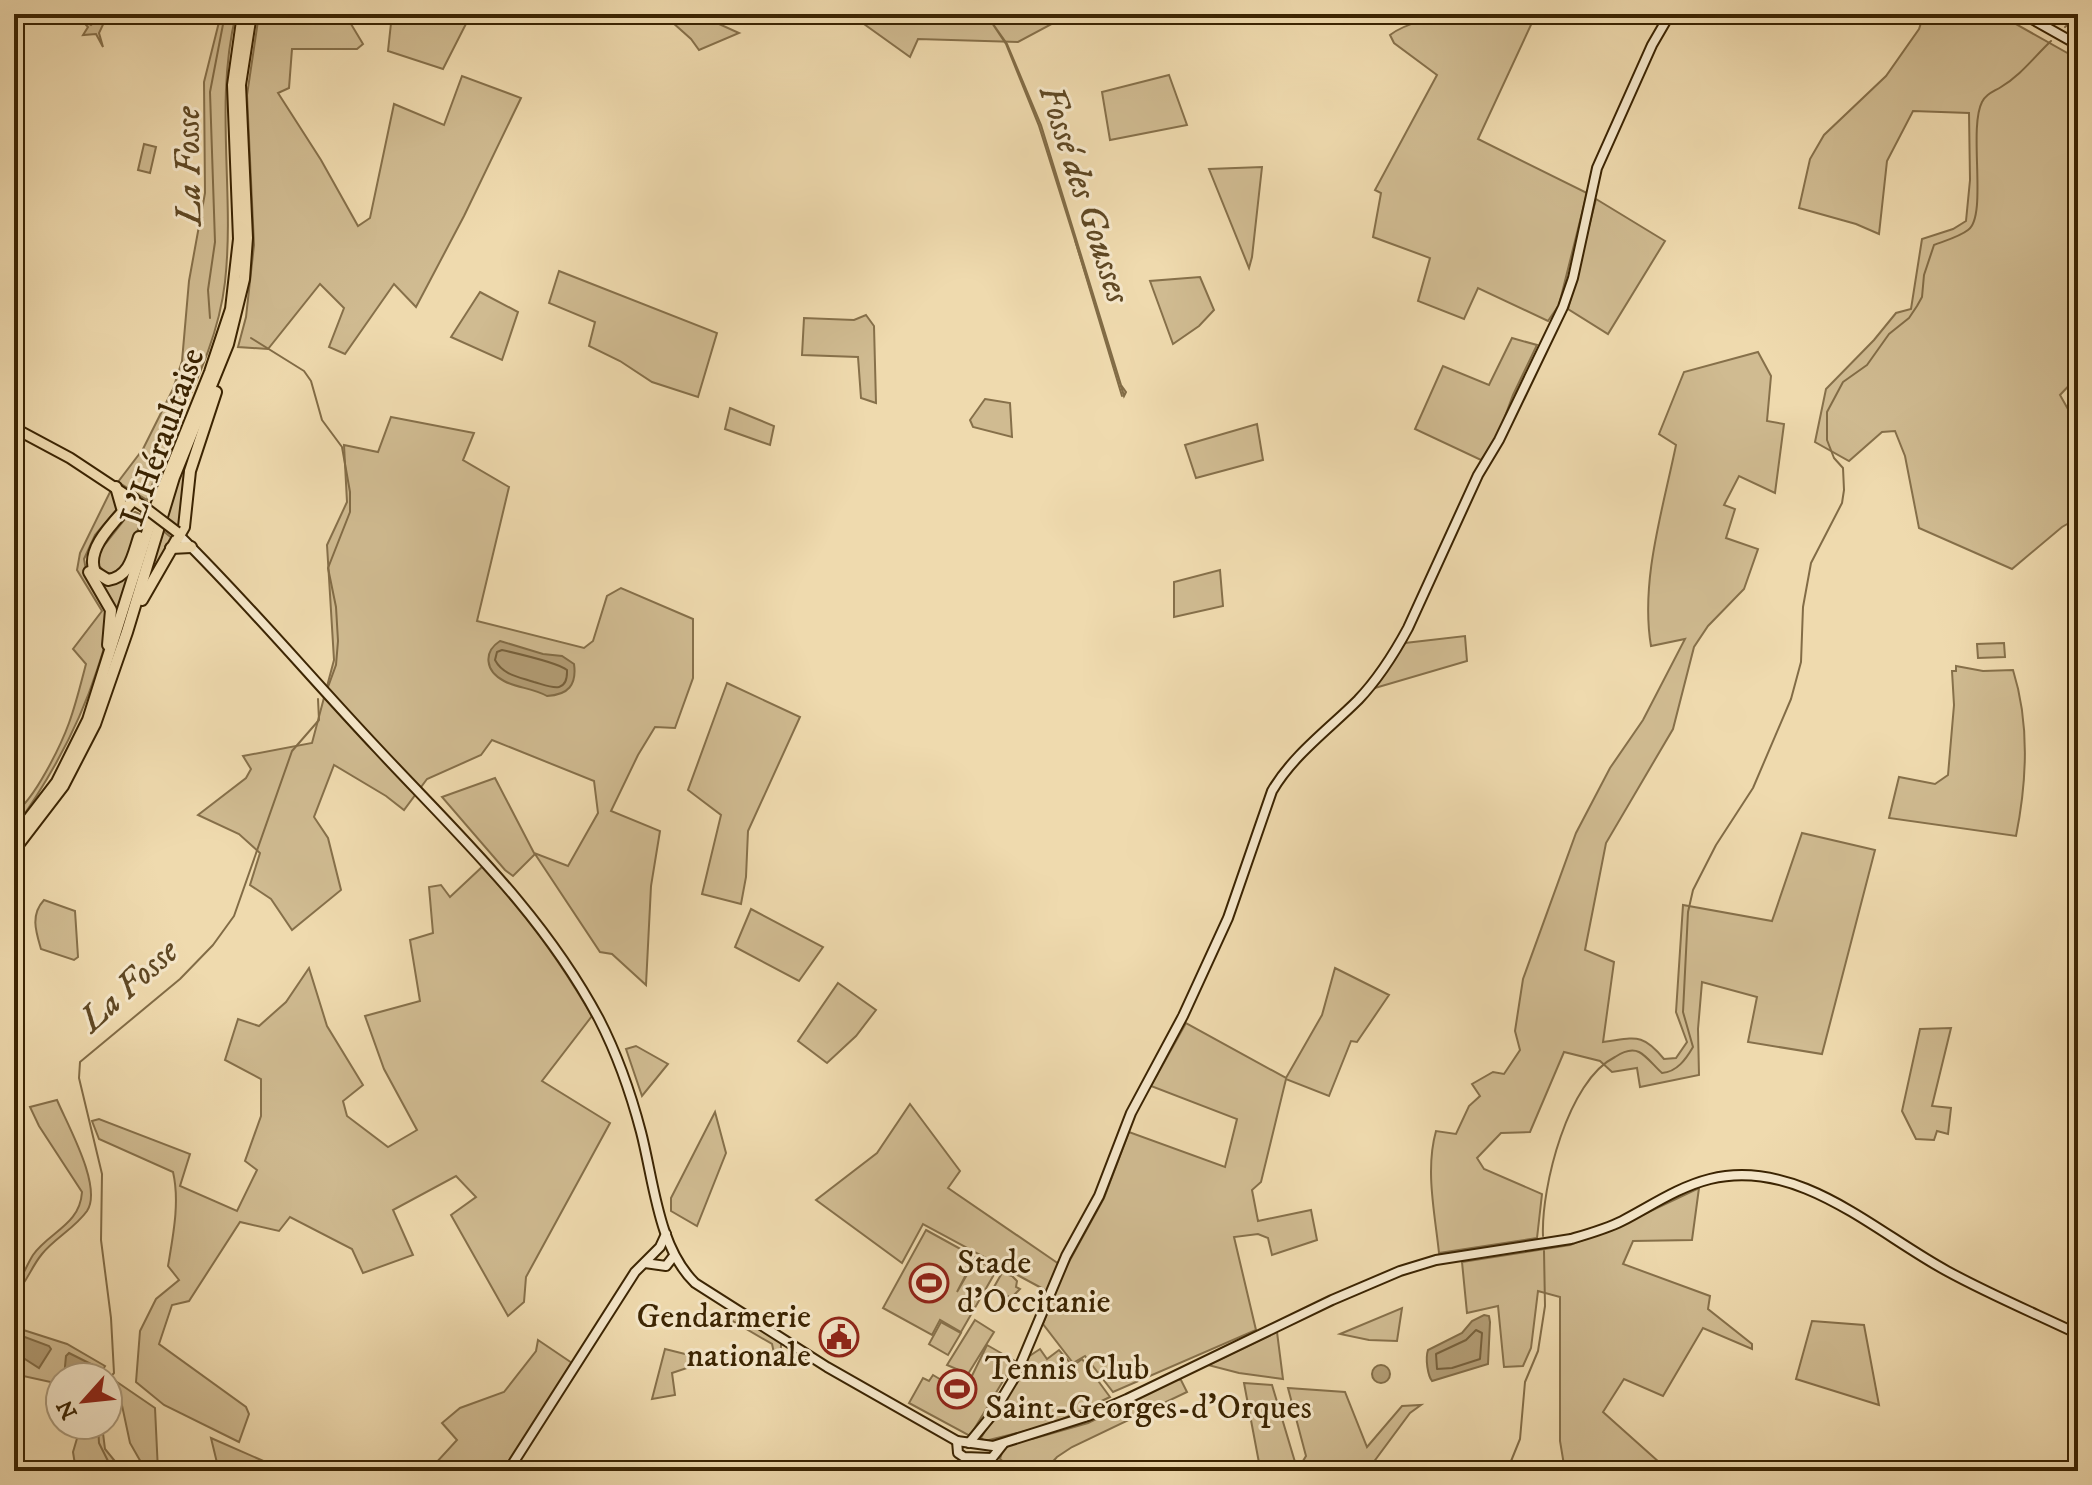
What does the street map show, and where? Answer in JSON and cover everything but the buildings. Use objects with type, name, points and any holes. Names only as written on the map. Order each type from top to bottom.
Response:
[{"type":"highway","name":"L'Héraultaise","points":[[14,850],[73,770],[91,733],[108,689],[161,515],[191,434],[218,374],[238,308],[247,238],[233,85],[243,14]]},
{"type":"highway","name":"L'Héraultaise","points":[[14,838],[68,763],[92,712],[155,508],[223,336],[236,278],[241,179],[240,85],[251,14]]},
{"type":"highway","points":[[116,487],[122,512],[92,555],[93,569],[105,579],[120,576],[130,563],[160,477],[218,340],[235,259],[241,179]]},
{"type":"highway","points":[[108,689],[139,606],[184,527],[190,471],[229,352],[244,294],[249,238],[241,179]]},
{"type":"highway","points":[[46,797],[78,738],[105,658],[111,628],[111,610],[89,571],[87,556],[94,542],[122,512],[138,502]]},
{"type":"highway","points":[[171,548],[191,547]]},
{"type":"main road","points":[[14,428],[116,487],[178,534]]},
{"type":"street","points":[[1670,14],[1606,143],[1563,307],[1499,440],[1478,475],[1396,650],[1369,688],[1302,753],[1272,791],[1228,918],[1183,1016],[1131,1113],[1099,1196],[1066,1256],[1016,1375],[978,1434],[958,1453],[964,1457],[992,1458],[995,1449],[1004,1442],[1088,1416],[1400,1271],[1436,1260],[1571,1239],[1624,1220],[1683,1189],[1710,1179],[1738,1176],[1769,1178],[1814,1192],[1946,1271],[2078,1334]]},
{"type":"street","points":[[2023,14],[2078,45]]},
{"type":"street","points":[[178,534],[502,880],[556,948],[599,1020],[623,1075],[638,1121],[671,1257]]},
{"type":"street","points":[[655,1260],[666,1234]]},
{"type":"street","points":[[660,1247],[697,1284],[788,1344],[965,1444],[995,1449]]},
{"type":"street","points":[[655,1260],[663,1266],[671,1257]]},
{"type":"street","points":[[508,1471],[635,1272],[645,1263],[655,1260]]},
{"type":"shaded area","points":[[76,14],[91,25],[98,14],[108,14],[99,33],[103,47],[96,34],[83,35],[88,27]]},
{"type":"shaded area","points":[[221,14],[236,14],[226,81],[228,215],[225,282],[212,339],[147,500],[118,482],[143,449],[173,389],[182,361],[189,281],[205,193],[204,82]]},
{"type":"shaded area","points":[[259,14],[345,14],[363,44],[357,49],[292,49],[289,88],[278,93],[358,226],[370,218],[394,104],[444,125],[462,76],[521,98],[416,307],[394,284],[345,354],[329,347],[344,308],[320,284],[268,349],[238,347],[246,317],[254,245],[247,95]]},
{"type":"shaded area","points":[[392,14],[471,14],[443,69],[388,51]]},
{"type":"shaded area","points":[[663,14],[697,14],[739,33],[699,50]]},
{"type":"shaded area","points":[[850,14],[1060,14],[1063,18],[1018,42],[918,39],[910,57]]},
{"type":"shaded area","points":[[1467,14],[1536,14],[1478,139],[1587,193],[1559,305],[1548,321],[1478,288],[1464,319],[1418,301],[1430,258],[1373,237],[1381,193],[1375,190],[1437,75],[1394,43],[1390,35],[1417,22]]},
{"type":"shaded area","points":[[1924,14],[1998,14],[2078,59],[2078,376],[2060,395],[2078,427],[2078,518],[2062,527],[2012,569],[1919,528],[1905,456],[1895,431],[1882,432],[1849,461],[1815,442],[1826,389],[1896,313],[1911,309],[1922,239],[1953,229],[1966,221],[1970,180],[1969,113],[1913,111],[1887,161],[1879,234],[1856,224],[1799,208],[1810,159],[1824,135],[1886,76],[1919,29]]},
{"type":"shaded area","points":[[1169,75],[1187,125],[1110,140],[1102,92]]},
{"type":"shaded area","points":[[144,144],[156,147],[150,173],[138,170]]},
{"type":"shaded area","points":[[1262,167],[1252,257],[1249,268],[1209,169]]},
{"type":"shaded area","points":[[1596,199],[1665,241],[1608,334],[1568,309]]},
{"type":"shaded area","points":[[559,271],[717,333],[698,397],[652,382],[589,346],[595,322],[549,303]]},
{"type":"shaded area","points":[[1200,277],[1214,310],[1199,326],[1173,344],[1150,281]]},
{"type":"shaded area","points":[[480,292],[518,312],[502,360],[451,337]]},
{"type":"shaded area","points":[[866,315],[874,326],[876,403],[861,398],[858,357],[802,355],[804,318],[854,320]]},
{"type":"shaded area","points":[[1512,338],[1537,345],[1497,438],[1481,460],[1415,429],[1443,366],[1489,385]]},
{"type":"shaded area","points":[[1758,352],[1771,376],[1767,421],[1784,424],[1775,493],[1739,476],[1724,505],[1735,509],[1726,538],[1758,549],[1744,589],[1708,626],[1694,647],[1673,729],[1606,843],[1585,950],[1614,962],[1603,1042],[1637,1039],[1650,1044],[1664,1059],[1676,1058],[1687,1042],[1676,1012],[1683,905],[1772,921],[1802,833],[1875,850],[1822,1054],[1748,1042],[1757,997],[1702,982],[1698,1029],[1699,1075],[1640,1087],[1637,1068],[1612,1072],[1600,1061],[1564,1052],[1530,1132],[1501,1133],[1477,1158],[1484,1169],[1542,1194],[1537,1238],[1439,1253],[1431,1176],[1436,1131],[1456,1134],[1469,1106],[1480,1096],[1472,1084],[1493,1072],[1504,1074],[1520,1050],[1515,1031],[1523,979],[1576,833],[1610,768],[1643,720],[1685,639],[1651,646],[1648,596],[1651,571],[1676,445],[1659,434],[1684,372]]},
{"type":"shaded area","points":[[985,399],[1010,403],[1012,437],[973,427],[970,420]]},
{"type":"shaded area","points":[[730,408],[774,426],[770,445],[725,429]]},
{"type":"shaded area","points":[[205,412],[179,525],[178,527],[165,516]]},
{"type":"shaded area","points":[[391,417],[474,433],[463,460],[509,487],[477,621],[584,648],[593,641],[607,596],[621,588],[693,619],[693,678],[675,728],[655,727],[611,811],[660,831],[651,886],[646,985],[612,954],[600,952],[535,854],[513,876],[442,797],[495,778],[534,853],[568,866],[598,813],[594,781],[492,740],[481,755],[427,779],[404,810],[334,765],[314,817],[328,838],[341,890],[292,930],[271,899],[250,885],[260,853],[239,834],[198,815],[246,778],[251,769],[243,756],[312,743],[334,660],[327,545],[347,502],[344,445],[378,452]]},
{"type":"shaded area","points":[[1257,424],[1263,460],[1196,478],[1185,445]]},
{"type":"shaded area","points":[[111,490],[117,509],[95,535],[84,559],[88,575],[107,613],[108,628],[103,652],[72,733],[14,829],[14,813],[30,797],[46,772],[72,716],[86,664],[73,649],[102,611],[77,570],[80,553]]},
{"type":"shaded area","points":[[135,512],[142,515],[131,552],[122,567],[107,574],[99,566],[99,552],[129,514]]},
{"type":"shaded area","points":[[162,530],[173,539],[143,590]]},
{"type":"shaded area","points":[[132,567],[117,620],[113,604],[96,575],[103,580]]},
{"type":"shaded area","points":[[1220,570],[1223,606],[1174,617],[1174,582]]},
{"type":"shaded area","points":[[1465,636],[1467,661],[1375,688],[1405,643]]},
{"type":"shaded area","points":[[2004,643],[2005,657],[1978,658],[1977,644]]},
{"type":"shaded area","points":[[1956,666],[1983,671],[2013,670],[2022,711],[2025,753],[2023,794],[2016,836],[1889,818],[1899,777],[1935,784],[1948,775],[1954,705],[1952,671],[1956,671]]},
{"type":"shaded area","points":[[727,683],[800,717],[748,831],[741,904],[702,894],[721,815],[688,790]]},
{"type":"shaded area","points":[[482,867],[542,938],[592,1016],[542,1081],[610,1123],[526,1277],[524,1302],[508,1316],[451,1215],[476,1197],[456,1176],[393,1210],[413,1255],[363,1273],[352,1249],[290,1217],[279,1231],[240,1222],[189,1301],[172,1305],[159,1344],[246,1407],[249,1414],[239,1442],[164,1405],[136,1382],[140,1331],[156,1299],[179,1280],[168,1266],[176,1207],[173,1172],[99,1139],[92,1121],[99,1119],[190,1154],[180,1186],[237,1211],[257,1170],[245,1161],[261,1116],[261,1079],[225,1060],[238,1019],[259,1026],[286,1002],[309,968],[327,1026],[363,1085],[343,1101],[347,1116],[388,1147],[417,1130],[384,1069],[365,1016],[420,1001],[410,940],[433,933],[429,887],[441,885],[450,897]]},
{"type":"shaded area","points":[[44,900],[75,911],[78,957],[74,960],[41,949],[36,918]]},
{"type":"shaded area","points":[[751,909],[823,947],[799,981],[735,947]]},
{"type":"shaded area","points":[[1335,968],[1389,995],[1357,1042],[1351,1041],[1329,1096],[1286,1079],[1261,1182],[1252,1190],[1258,1221],[1311,1210],[1317,1240],[1272,1255],[1268,1238],[1258,1234],[1234,1237],[1256,1330],[1113,1392],[1085,1356],[1073,1363],[1043,1324],[1064,1271],[1104,1198],[1129,1132],[1225,1167],[1237,1119],[1151,1086],[1186,1023],[1286,1078],[1322,1015]]},
{"type":"shaded area","points":[[838,983],[876,1010],[856,1036],[827,1063],[798,1041]]},
{"type":"shaded area","points":[[1951,1028],[1932,1106],[1951,1108],[1948,1134],[1937,1131],[1934,1140],[1916,1139],[1902,1111],[1920,1029]]},
{"type":"shaded area","points":[[636,1046],[668,1064],[642,1096],[626,1049]]},
{"type":"shaded area","points":[[57,1100],[82,1156],[91,1200],[82,1217],[42,1254],[14,1295],[14,1289],[33,1255],[70,1220],[80,1203],[82,1192],[30,1107]]},
{"type":"shaded area","points":[[910,1104],[960,1171],[948,1188],[1059,1264],[1047,1291],[923,1224],[902,1263],[816,1200],[877,1153]]},
{"type":"shaded area","points":[[715,1112],[726,1153],[697,1226],[671,1211],[671,1198]]},
{"type":"shaded area","points":[[1699,1188],[1692,1240],[1633,1241],[1623,1264],[1710,1296],[1708,1309],[1752,1344],[1752,1349],[1703,1328],[1663,1396],[1624,1379],[1603,1412],[1669,1471],[1565,1471],[1560,1441],[1560,1297],[1538,1291],[1531,1348],[1523,1366],[1504,1367],[1498,1306],[1467,1313],[1462,1262],[1570,1245],[1619,1226]]},
{"type":"shaded area","name":"Stade d'Occitanie","points":[[926,1230],[975,1257],[957,1292],[976,1259],[996,1271],[961,1332],[940,1320],[932,1335],[883,1308]]},
{"type":"shaded area","points":[[1002,1273],[1012,1276],[1020,1289],[1011,1298],[994,1287]]},
{"type":"shaded area","points":[[1402,1308],[1397,1341],[1369,1340],[1340,1334]]},
{"type":"shaded area","points":[[733,1311],[781,1341],[781,1348],[774,1353],[772,1344],[726,1317]]},
{"type":"shaded area","points":[[975,1320],[994,1332],[968,1374],[947,1365]]},
{"type":"shaded area","points":[[1812,1321],[1864,1325],[1879,1405],[1796,1379]]},
{"type":"shaded area","points":[[941,1322],[961,1333],[948,1355],[929,1344]]},
{"type":"shaded area","points":[[14,1327],[67,1344],[96,1361],[44,1361],[44,1381],[14,1374]]},
{"type":"shaded area","points":[[1277,1332],[1283,1379],[1208,1365]]},
{"type":"shaded area","points":[[538,1340],[572,1363],[504,1471],[443,1471],[434,1465],[457,1440],[442,1423],[460,1408],[504,1392],[536,1351]]},
{"type":"shaded area","name":"Tennis Club Saint-Georges-d'Orques","points":[[987,1345],[1015,1361],[970,1436],[909,1403],[923,1378],[929,1381],[933,1375],[953,1387],[957,1381],[968,1384]]},
{"type":"shaded area","points":[[665,1349],[689,1355],[700,1351],[705,1362],[672,1373],[675,1395],[652,1399]]},
{"type":"shaded area","points":[[1040,1349],[1047,1359],[1059,1350],[1073,1366],[1082,1359],[1110,1397],[1050,1425],[985,1441],[981,1438],[1028,1357]]},
{"type":"shaded area","points":[[1178,1379],[1187,1392],[1072,1447],[1044,1471],[1015,1471],[1000,1459],[1004,1446],[1017,1440],[1032,1439],[1088,1423]]},
{"type":"shaded area","points":[[1244,1383],[1272,1385],[1295,1462],[1260,1468]]},
{"type":"shaded area","points":[[124,1387],[155,1408],[158,1471],[146,1471],[130,1443],[124,1415]]},
{"type":"shaded area","points":[[1288,1388],[1345,1392],[1367,1447],[1402,1406],[1421,1405],[1410,1413],[1367,1471],[1284,1471],[1298,1469],[1306,1456]]},
{"type":"shaded area","points":[[211,1438],[268,1463],[315,1466],[314,1471],[219,1471]]},
{"type":"shaded area","points":[[76,1441],[104,1441],[105,1449],[123,1471],[76,1471],[73,1452]]},
{"type":"water","points":[[986,14],[1007,44],[1041,125],[1121,385],[1126,392],[1124,396],[1039,126],[1006,44]]},
{"type":"water","points":[[500,641],[543,654],[562,656],[574,664],[570,688],[547,696],[498,677],[488,661],[491,650]]},
{"type":"water","points":[[1489,1316],[1490,1322],[1488,1364],[1432,1381],[1427,1367],[1428,1350],[1462,1333],[1472,1321]]},
{"type":"water","points":[[14,1333],[49,1346],[51,1349],[39,1368],[14,1352]]},
{"type":"water","points":[[69,1353],[85,1361],[66,1361]]},
{"type":"water","points":[[1377,1365],[1385,1365],[1390,1374],[1388,1381],[1377,1383],[1372,1378],[1372,1370]]},
{"type":"waterway","name":"La Fosse","points":[[210,318],[208,290],[215,242],[210,92],[225,14]]},
{"type":"waterway","points":[[2065,27],[2078,16]]},
{"type":"waterway","points":[[1543,1236],[1547,1191],[1561,1137],[1571,1111],[1598,1069],[1615,1057],[1633,1051],[1639,1052],[1662,1073],[1667,1072],[1677,1067],[1693,1047],[1683,1012],[1688,912],[1693,890],[1716,845],[1753,788],[1791,699],[1801,662],[1803,607],[1811,563],[1842,503],[1843,468],[1834,458],[1827,440],[1827,412],[1843,382],[1867,365],[1889,334],[1909,318],[1917,306],[1922,297],[1924,275],[1934,245],[1956,237],[1974,222],[1978,190],[1978,115],[1982,102],[2015,77],[2051,41]]},
{"type":"waterway","name":"Fossé des Gousses","points":[[1075,240],[1122,396]]},
{"type":"waterway","name":"La Fosse","points":[[251,338],[304,371],[311,381],[322,420],[342,447],[350,492],[350,512],[328,568],[336,607],[338,641],[336,665],[328,687]]},
{"type":"waterway","name":"La Fosse","points":[[113,1361],[101,1240],[102,1174],[79,1078],[80,1062],[180,979],[213,945],[234,916],[292,751],[319,720],[318,699]]},
{"type":"waterway","points":[[1507,1471],[1520,1439],[1525,1382],[1538,1351],[1545,1306],[1544,1251]]},
{"type":"waterway","name":"La Fosse","points":[[99,1441],[113,1471]]},
{"type":"place","name":"Stade d'Occitanie","points":[[929,1283]]},
{"type":"place","name":"Gendarmerie nationale","points":[[839,1337]]},
{"type":"place","name":"Tennis Club Saint-Georges-d'Orques","points":[[957,1389]]}]
